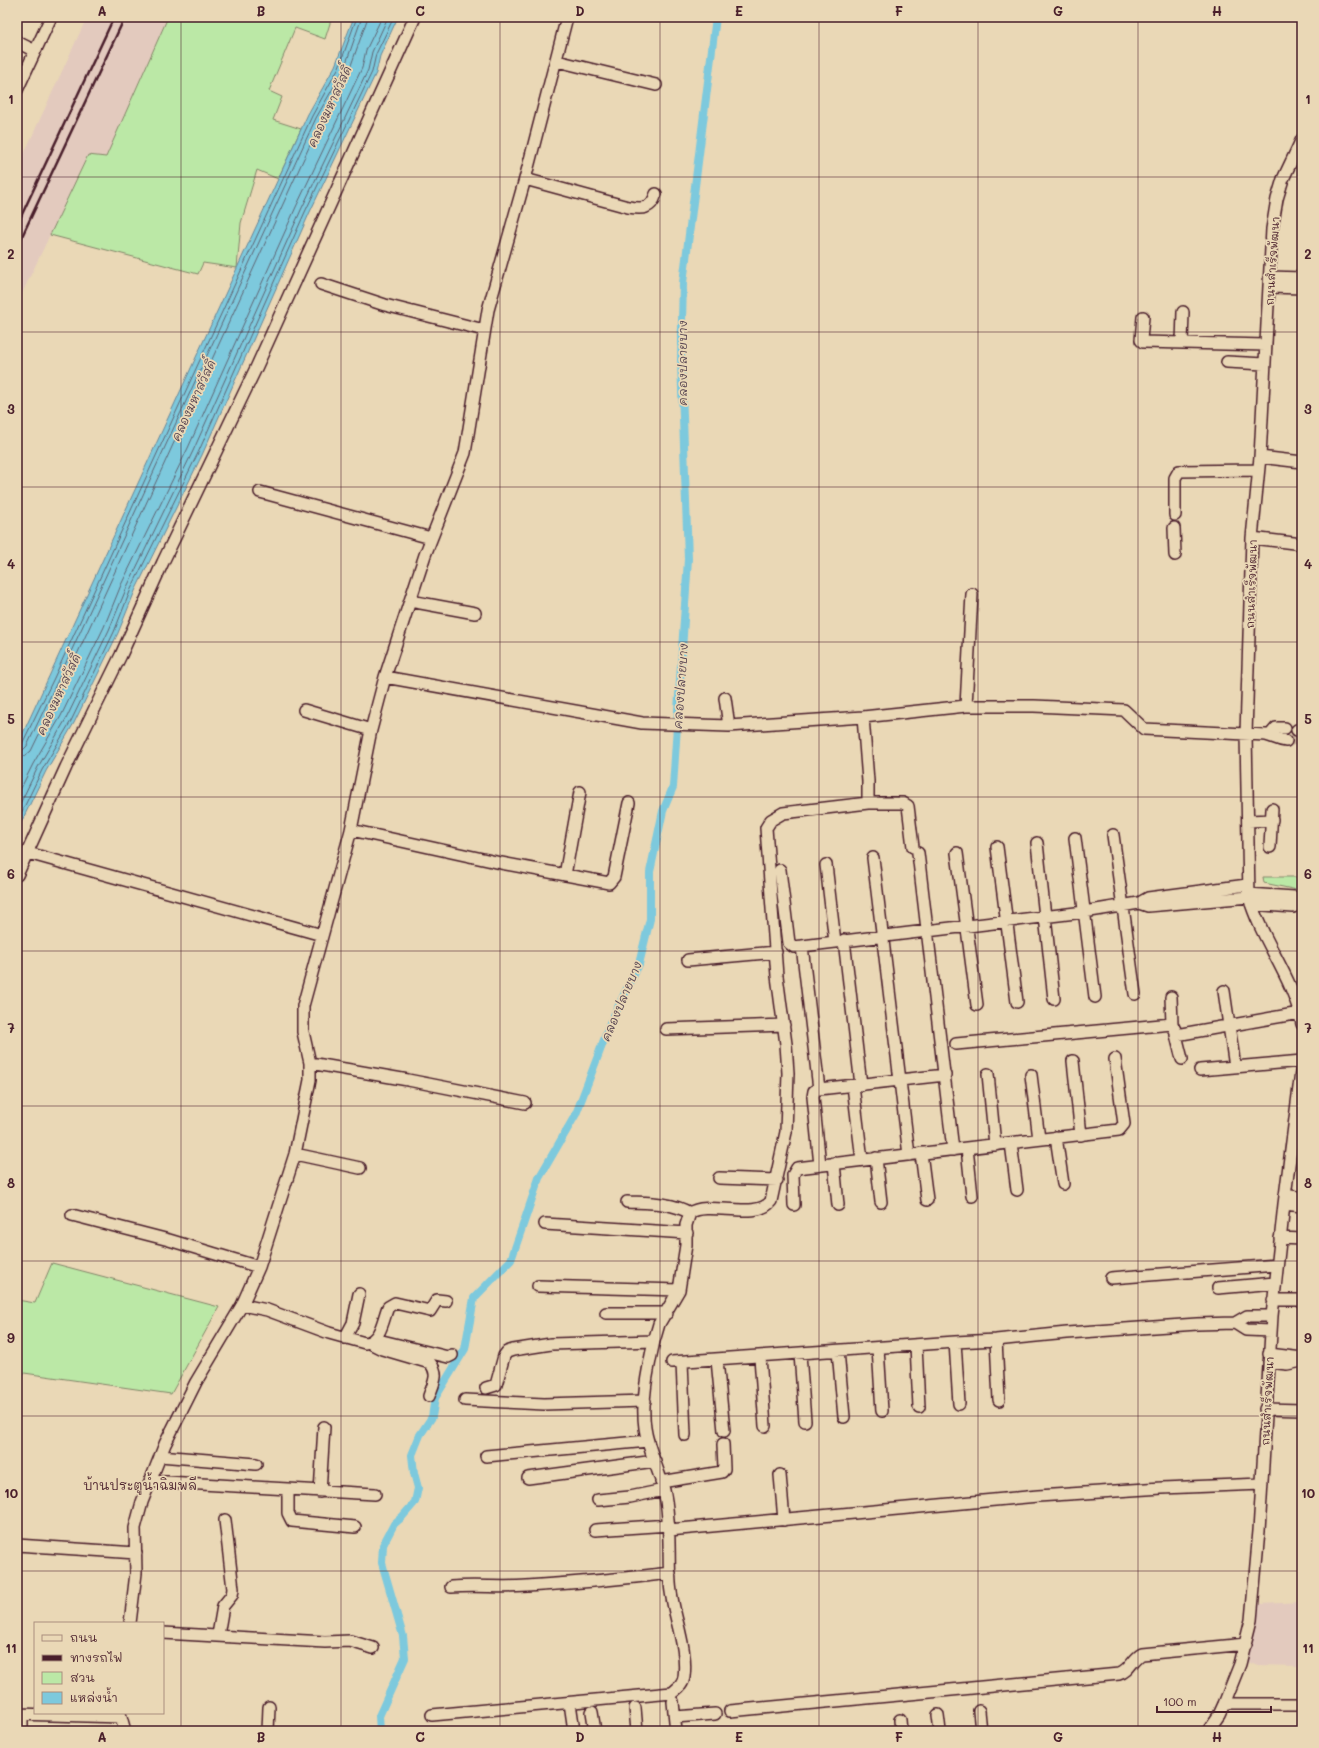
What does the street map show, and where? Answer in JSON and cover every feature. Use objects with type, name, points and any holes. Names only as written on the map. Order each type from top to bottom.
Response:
[{"type":"street","points":[[17,90],[51,17]]},
{"type":"street","points":[[17,875],[66,767],[121,655],[163,562],[256,368],[415,17]]},
{"type":"street","points":[[130,1622],[136,1573],[135,1528],[142,1502],[160,1456],[196,1382],[242,1305],[258,1267],[295,1154],[310,1080],[310,1063],[304,1038],[302,1020],[303,1006],[351,830],[371,730],[385,677],[431,538],[465,453],[484,330],[525,180],[566,17]]},
{"type":"street","points":[[17,42],[35,50]]},
{"type":"street","points":[[556,61],[656,85]]},
{"type":"street","name":"ถนนสำเร็จพัฒนา","points":[[1301,1019],[1299,1000],[1258,922],[1249,895],[1262,818],[1250,734],[1252,538],[1257,470],[1260,457],[1272,229],[1277,200],[1283,179],[1302,139]]},
{"type":"street","points":[[525,180],[638,209],[652,205],[656,194]]},
{"type":"street","points":[[1270,282],[1302,278]]},
{"type":"street","points":[[1270,282],[1302,288]]},
{"type":"street","points":[[321,284],[385,305],[484,330]]},
{"type":"street","points":[[1182,312],[1182,343]]},
{"type":"street","points":[[1143,317],[1141,340],[1143,342],[1266,345]]},
{"type":"street","points":[[1227,362],[1264,364]]},
{"type":"street","points":[[1260,457],[1302,462]]},
{"type":"street","points":[[1175,515],[1175,478],[1179,471],[1257,470]]},
{"type":"street","points":[[260,492],[431,538]]},
{"type":"street","points":[[1174,528],[1175,555]]},
{"type":"street","points":[[1252,538],[1302,544]]},
{"type":"street","points":[[966,706],[972,594]]},
{"type":"street","points":[[410,601],[475,613]]},
{"type":"street","points":[[385,677],[642,723],[669,725],[729,726],[863,717],[966,706],[1034,706],[1124,710],[1144,729],[1268,735],[1274,740],[1286,742]]},
{"type":"street","points":[[725,698],[729,726]]},
{"type":"street","points":[[304,710],[371,730]]},
{"type":"street","points":[[863,717],[868,781],[868,803]]},
{"type":"street","points":[[1268,735],[1276,728],[1285,728]]},
{"type":"street","points":[[565,875],[580,792]]},
{"type":"street","points":[[351,830],[604,883],[612,881],[628,803]]},
{"type":"street","points":[[432,1715],[672,1694],[680,1687],[684,1668],[681,1639],[672,1604],[669,1527],[663,1486],[648,1441],[645,1427],[645,1401],[655,1332],[679,1290],[687,1233],[686,1225],[690,1213],[700,1209],[758,1210],[768,1207],[774,1197],[786,1132],[788,1105],[786,1044],[777,976],[766,837],[768,824],[771,820],[784,813],[868,803],[903,803],[908,806],[928,931],[954,1150]]},
{"type":"street","points":[[1262,818],[1270,847]]},
{"type":"street","points":[[1113,835],[1135,994]]},
{"type":"street","points":[[1075,838],[1095,997]]},
{"type":"street","points":[[1037,842],[1054,999]]},
{"type":"street","points":[[997,847],[1017,1002]]},
{"type":"street","points":[[28,853],[322,935]]},
{"type":"street","points":[[957,853],[977,1005]]},
{"type":"street","points":[[873,858],[909,1155]]},
{"type":"street","points":[[826,865],[839,941],[857,1085],[862,1160]]},
{"type":"street","points":[[780,870],[789,943],[794,947],[1006,922],[1139,903],[1148,906],[1182,898],[1249,895],[1293,908],[1302,903]]},
{"type":"street","points":[[802,946],[819,1089]]},
{"type":"street","points":[[688,960],[776,952]]},
{"type":"street","points":[[1224,991],[1234,1060]]},
{"type":"street","points":[[1171,997],[1174,1029],[1182,1059]]},
{"type":"street","points":[[956,1044],[1230,1026],[1301,1019]]},
{"type":"street","points":[[666,1029],[784,1025]]},
{"type":"street","points":[[794,1205],[794,1171],[797,1168],[1119,1130],[1124,1124],[1115,1059]]},
{"type":"street","points":[[1073,1061],[1081,1135]]},
{"type":"street","points":[[310,1063],[408,1080],[525,1103]]},
{"type":"street","points":[[1200,1070],[1302,1063]]},
{"type":"street","name":"ถนนสำเร็จพัฒนา","points":[[1213,1728],[1224,1704],[1246,1644],[1254,1600],[1273,1300],[1284,1200],[1302,1063]]},
{"type":"street","points":[[988,1074],[996,1145]]},
{"type":"street","points":[[820,1165],[813,1097],[814,1091],[819,1089],[945,1075]]},
{"type":"street","points":[[1031,1075],[1038,1139]]},
{"type":"street","points":[[1056,1137],[1063,1184]]},
{"type":"street","points":[[1011,1143],[1017,1190]]},
{"type":"street","points":[[967,1148],[972,1196]]},
{"type":"street","points":[[921,1153],[928,1200]]},
{"type":"street","points":[[295,1154],[360,1168]]},
{"type":"street","points":[[876,1158],[881,1202]]},
{"type":"street","points":[[834,1163],[838,1205]]},
{"type":"street","points":[[719,1178],[777,1180]]},
{"type":"street","points":[[1284,1200],[1302,1198]]},
{"type":"street","points":[[1284,1200],[1302,1206]]},
{"type":"street","points":[[627,1202],[667,1204],[680,1207],[690,1213]]},
{"type":"street","points":[[72,1215],[169,1240],[258,1267]]},
{"type":"street","points":[[545,1224],[687,1233]]},
{"type":"street","points":[[1280,1238],[1302,1239]]},
{"type":"street","points":[[1111,1278],[1277,1265]]},
{"type":"street","points":[[1218,1288],[1275,1283]]},
{"type":"street","points":[[538,1286],[679,1290]]},
{"type":"street","points":[[344,1338],[353,1323],[359,1294]]},
{"type":"street","points":[[372,1341],[378,1335],[388,1306],[391,1304],[395,1303],[430,1312],[436,1300],[446,1301]]},
{"type":"street","points":[[1273,1300],[1302,1300]]},
{"type":"street","points":[[242,1305],[268,1310],[344,1338],[365,1343],[372,1341],[448,1358],[452,1355]]},
{"type":"street","points":[[606,1313],[667,1313]]},
{"type":"street","points":[[686,1435],[677,1362],[996,1340],[1067,1333],[1197,1324],[1235,1323],[1247,1316],[1272,1316]]},
{"type":"street","points":[[1235,1323],[1246,1330],[1271,1331]]},
{"type":"street","points":[[996,1340],[998,1400]]},
{"type":"street","points":[[372,1341],[382,1349],[430,1363],[434,1368],[436,1376],[429,1396]]},
{"type":"street","points":[[486,1388],[496,1384],[504,1356],[507,1352],[513,1350],[551,1344],[654,1341]]},
{"type":"street","points":[[955,1342],[959,1404]]},
{"type":"street","points":[[916,1345],[919,1407]]},
{"type":"street","points":[[878,1348],[882,1411]]},
{"type":"street","points":[[838,1351],[844,1417]]},
{"type":"street","points":[[800,1354],[805,1421]]},
{"type":"street","points":[[760,1357],[765,1426]]},
{"type":"street","points":[[1269,1358],[1302,1358]]},
{"type":"street","points":[[1269,1358],[1287,1364],[1302,1361]]},
{"type":"street","points":[[717,1360],[724,1431]]},
{"type":"street","points":[[465,1400],[544,1404],[645,1401]]},
{"type":"street","points":[[1265,1409],[1302,1410]]},
{"type":"street","points":[[320,1492],[324,1427]]},
{"type":"street","points":[[486,1456],[648,1441]]},
{"type":"street","points":[[598,1500],[630,1497],[663,1486],[722,1472],[724,1469],[723,1444]]},
{"type":"street","points":[[160,1456],[256,1464]]},
{"type":"street","points":[[528,1478],[655,1461]]},
{"type":"street","points":[[780,1475],[784,1520]]},
{"type":"street","points":[[150,1481],[375,1494]]},
{"type":"street","points":[[595,1530],[784,1520],[1038,1496],[1162,1488],[1262,1484]]},
{"type":"street","points":[[288,1490],[288,1513],[292,1521],[355,1527]]},
{"type":"street","points":[[218,1635],[223,1606],[232,1595],[233,1589],[225,1520]]},
{"type":"street","points":[[17,1545],[136,1553]]},
{"type":"street","points":[[451,1587],[476,1585],[526,1586],[602,1581],[670,1573]]},
{"type":"street","points":[[164,1633],[298,1640],[350,1641],[373,1648]]},
{"type":"street","points":[[730,1711],[1119,1674],[1125,1672],[1138,1656],[1142,1654],[1246,1644]]},
{"type":"street","points":[[673,1702],[676,1731]]},
{"type":"street","points":[[570,1703],[574,1731]]},
{"type":"street","points":[[1224,1704],[1302,1704]]},
{"type":"street","points":[[268,1731],[269,1707]]},
{"type":"street","points":[[635,1708],[637,1731]]},
{"type":"street","points":[[979,1711],[981,1731]]},
{"type":"street","points":[[592,1712],[595,1731]]},
{"type":"street","points":[[22,1731],[20,1714],[121,1715],[125,1731]]},
{"type":"street","points":[[675,1717],[715,1714]]},
{"type":"street","points":[[938,1715],[940,1731]]},
{"type":"shaded area","points":[[87,17],[168,17],[106,157],[88,155],[17,304],[17,169]]},
{"type":"shaded area","points":[[1302,1602],[1302,1667],[1258,1666],[1247,1662],[1258,1604]]},
{"type":"green space","points":[[168,17],[332,17],[325,39],[295,28],[269,91],[282,97],[273,120],[301,129],[278,179],[257,170],[241,223],[237,268],[203,263],[198,274],[50,235],[88,155],[106,157]]},
{"type":"green space","points":[[1263,877],[1302,877],[1302,891],[1264,883]]},
{"type":"green space","points":[[52,1263],[219,1307],[171,1394],[17,1372],[17,1300],[35,1303]]},
{"type":"water","name":"คลองมหาสวัสดิ์","points":[[354,17],[398,17],[380,56],[376,73],[309,214],[202,455],[135,591],[118,633],[74,723],[46,771],[17,831],[17,746],[308,114],[335,66]]},
{"type":"waterway","name":"คลองปลายบาง","points":[[380,1731],[379,1716],[405,1658],[403,1636],[382,1563],[383,1545],[394,1524],[415,1502],[418,1488],[414,1473],[412,1455],[420,1435],[432,1417],[435,1398],[465,1349],[474,1298],[511,1260],[539,1178],[576,1114],[610,1024],[639,964],[650,919],[650,872],[663,811],[673,787],[688,559],[681,360],[683,283],[716,17]]},
{"type":"tunnel","points":[[1286,741],[1298,739]]},
{"type":"railway","points":[[17,225],[114,17]]},
{"type":"railway","points":[[17,247],[125,17]]},
{"type":"district","name":"บ้านประตูน้ำฉิมพลี","points":[[140,1484]]}]
